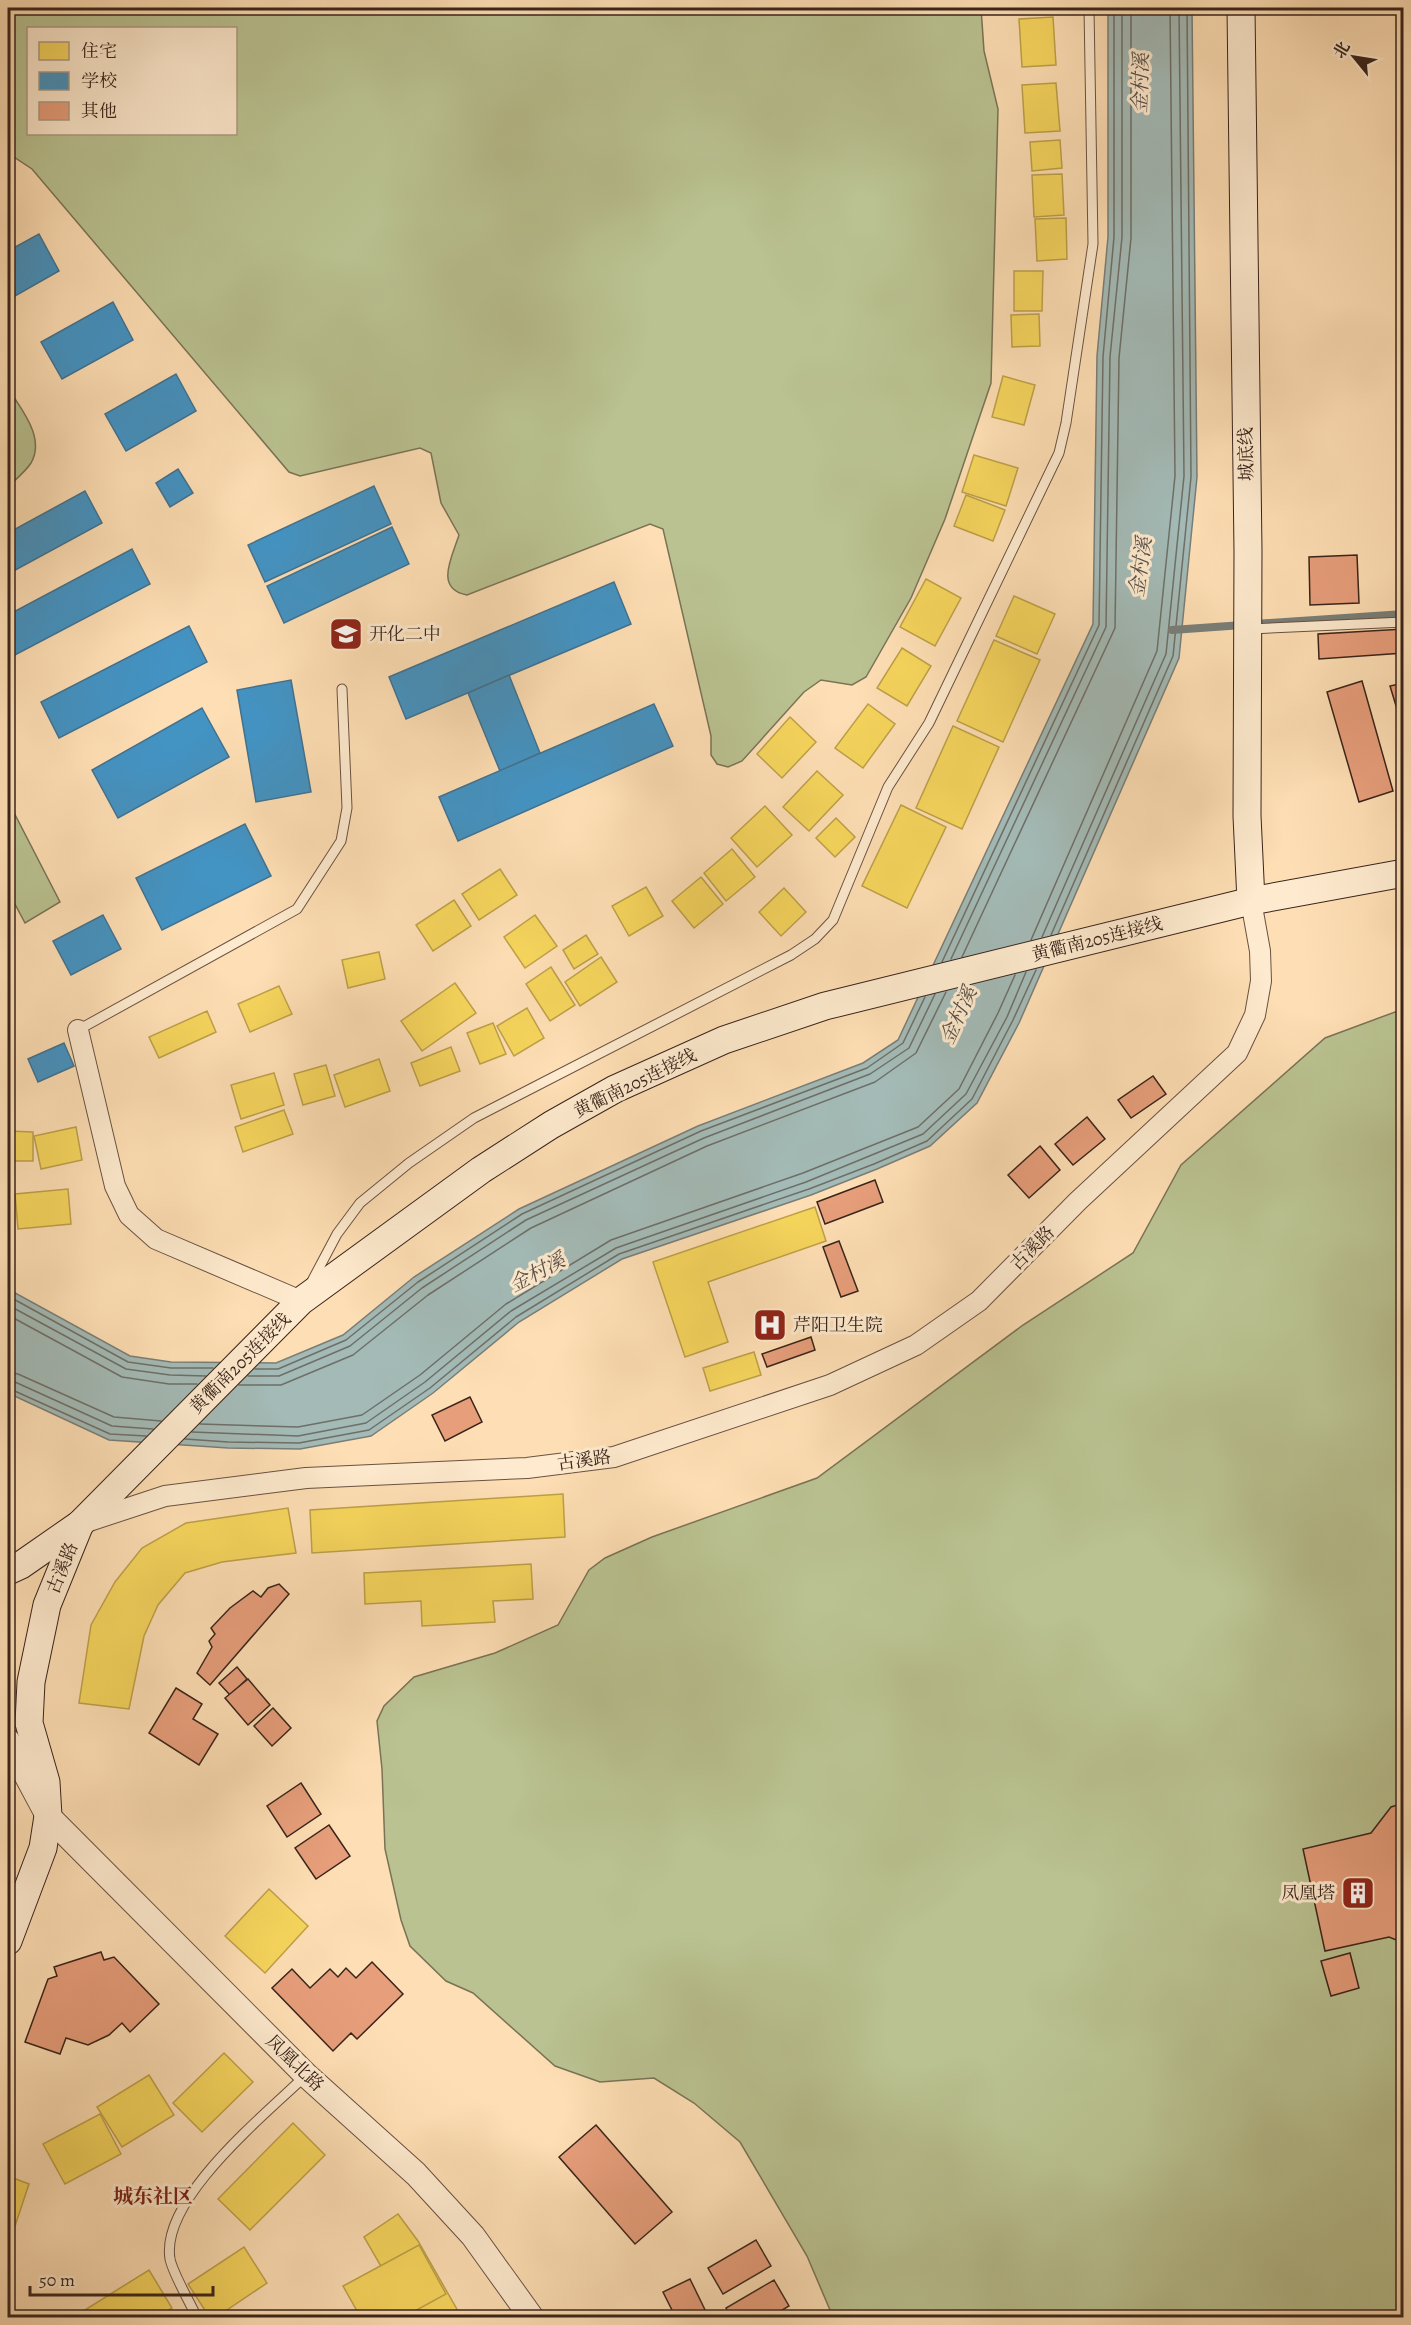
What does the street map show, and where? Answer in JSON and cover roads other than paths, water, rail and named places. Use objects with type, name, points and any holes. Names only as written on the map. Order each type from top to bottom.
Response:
[{"type":"main road","name":"城底线","points":[[1240,8],[1247,629],[1246,816],[1251,901]]},
{"type":"main road","name":"黄衢南205连接线","points":[[8,1571],[80,1524],[301,1301],[482,1170],[551,1125],[615,1089],[724,1040],[825,1006],[1251,901],[1404,873]]},
{"type":"main road","name":"古溪路","points":[[8,1941],[43,1848],[48,1816],[46,1782],[29,1723],[31,1682],[47,1605],[80,1524]]},
{"type":"street","name":"古溪路","points":[[80,1524],[165,1496],[306,1478],[528,1468],[614,1457],[830,1385],[916,1345],[979,1301],[1078,1201],[1237,1053],[1255,1015],[1261,981],[1260,951],[1251,901]]},
{"type":"street","points":[[78,1030],[115,1186],[129,1215],[156,1239],[301,1301]]},
{"type":"street","name":"凤凰北路","points":[[8,1741],[48,1816],[306,2075],[416,2174],[473,2235],[532,2318]]},
{"type":"lane","points":[[301,1301],[337,1234],[360,1203],[409,1163],[474,1118],[791,955],[815,939],[833,920],[888,787],[929,723],[1059,453],[1066,423],[1093,244],[1089,8]]},
{"type":"lane","points":[[1247,629],[1404,621]]},
{"type":"lane","points":[[78,1030],[297,909],[341,841],[347,808],[342,689]]},
{"type":"lane","points":[[197,2318],[170,2261],[170,2243],[177,2221],[208,2170],[306,2075]]},
{"type":"water","name":"金村溪","points":[[1108,8],[1192,8],[1197,477],[1179,658],[1019,1023],[977,1103],[930,1146],[811,1195],[622,1259],[519,1322],[433,1393],[371,1436],[300,1449],[228,1448],[109,1440],[8,1393],[8,1289],[130,1356],[171,1362],[276,1363],[343,1335],[414,1277],[519,1209],[698,1126],[863,1063],[898,1040],[1093,624],[1097,356],[1108,237]]},
{"type":"waterway","points":[[1255,624],[1404,614]]},
{"type":"waterway","points":[[1172,630],[1243,625]]},
{"type":"place","name":"开化二中","points":[[346,634]]},
{"type":"place","name":"芹阳卫生院","points":[[770,1325]]},
{"type":"place","name":"凤凰塔","points":[[1358,1893]]},
{"type":"district","name":"城东社区","points":[[153,2196]]}]
